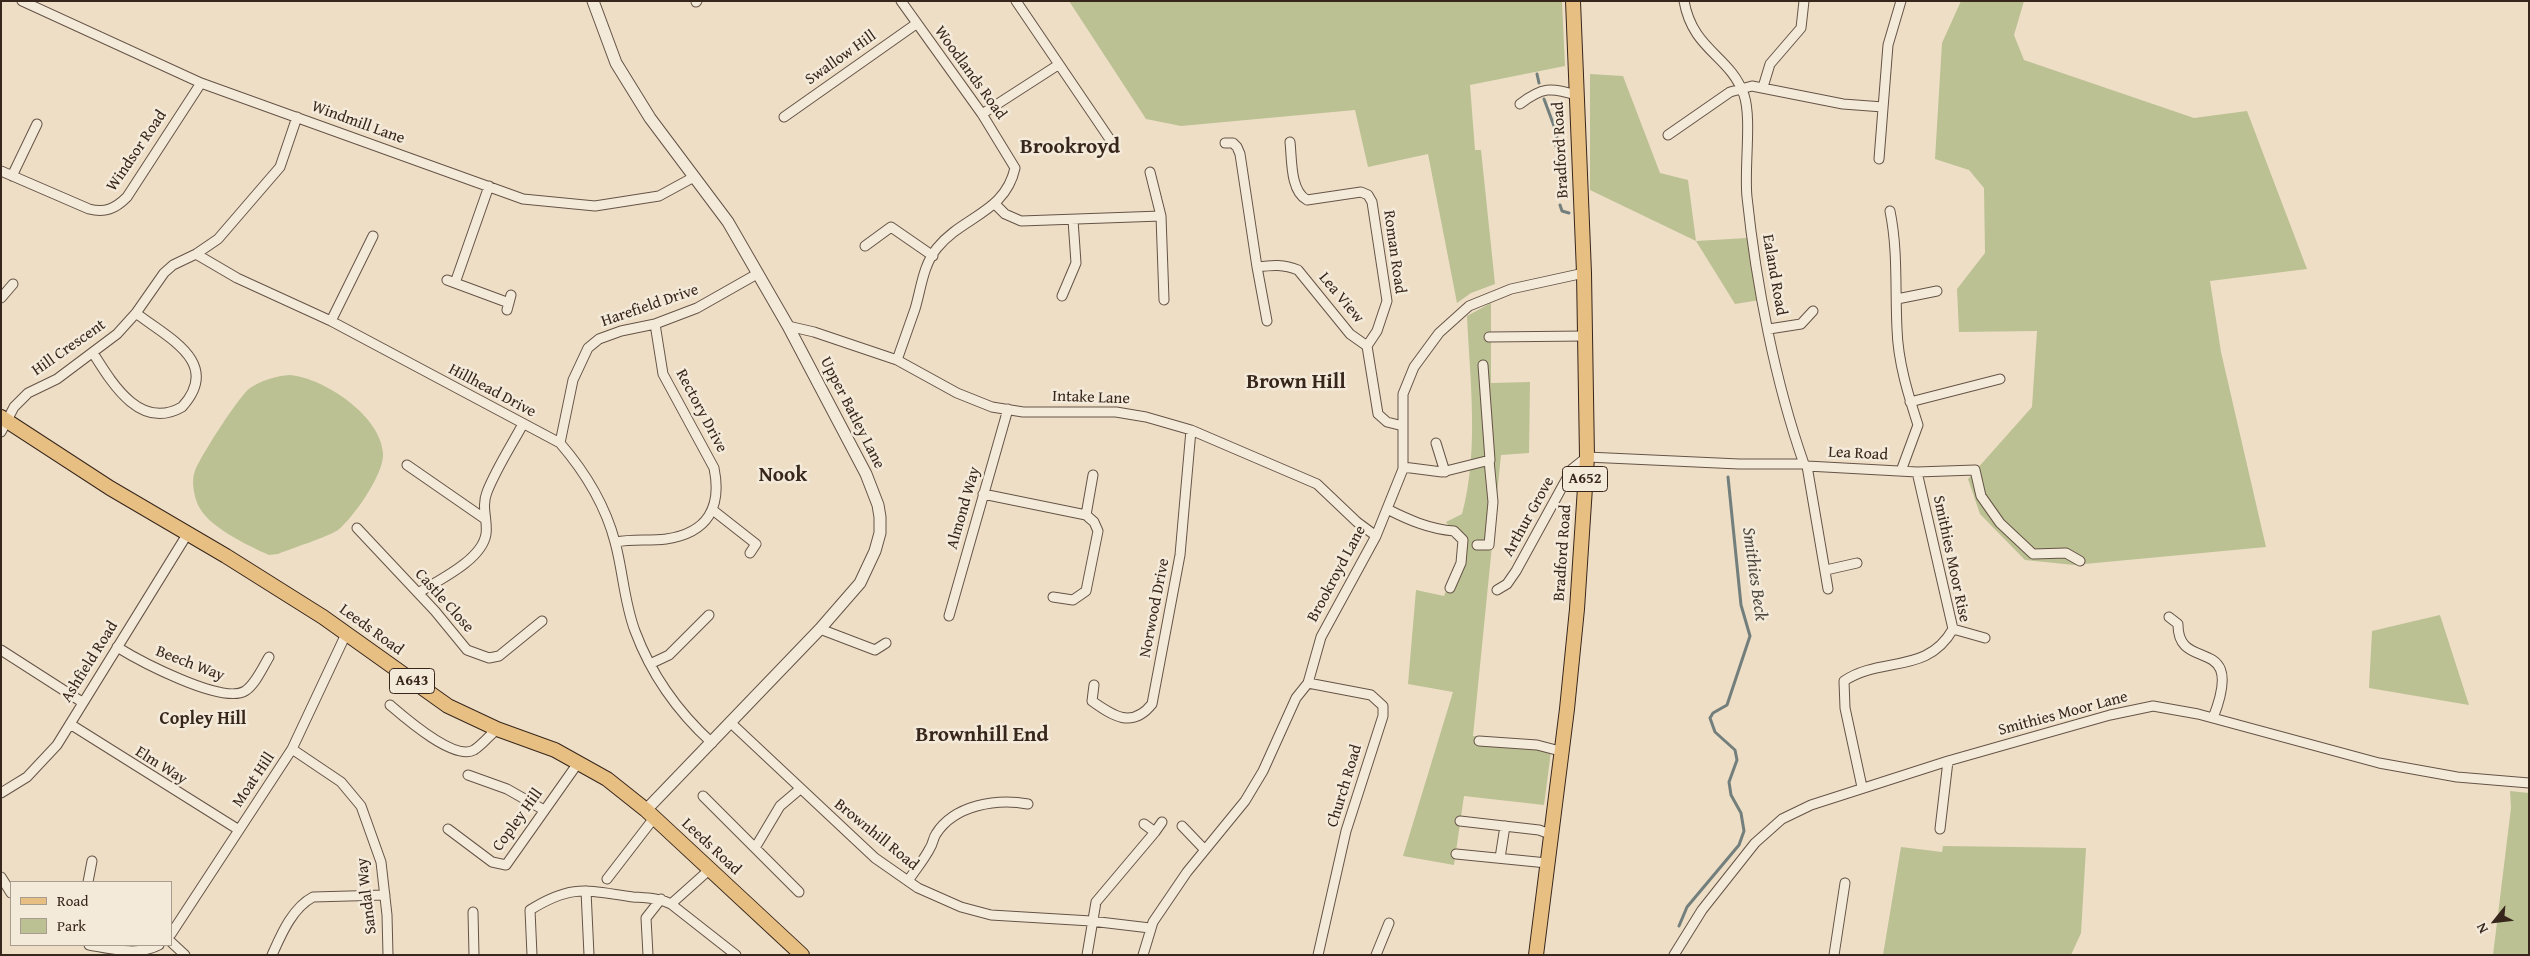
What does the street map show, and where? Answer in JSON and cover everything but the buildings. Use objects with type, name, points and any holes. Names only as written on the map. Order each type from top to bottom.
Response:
[{"type":"main road","name":"Bradford Road","points":[[1536,955],[1560,751],[1567,709],[1577,609],[1586,457],[1584,273],[1573,1]]},
{"type":"main road","name":"Leeds Road","points":[[3,423],[188,534],[346,634],[448,706],[497,729],[554,750],[607,779],[650,814],[802,955]]},
{"type":"street","name":"Windmill Lane","points":[[22,1],[201,83],[523,199],[595,206],[659,196],[694,177]]},
{"type":"street","name":"Upper Batley Lane","points":[[593,1],[616,63],[650,118],[728,222],[788,326],[866,474],[878,505],[880,534],[875,551],[860,583],[712,743],[650,814]]},
{"type":"street","name":"Woodlands Road","points":[[897,360],[924,273],[936,248],[964,224],[995,204],[1011,185],[1015,168],[982,114],[901,1]]},
{"type":"street","points":[[1016,1],[1109,138]]},
{"type":"street","name":"Ealand Road","points":[[1684,1],[1687,19],[1698,37],[1725,64],[1741,88],[1747,112],[1747,196],[1769,329],[1780,382],[1806,465],[1828,589]]},
{"type":"street","points":[[1762,87],[1770,64],[1801,28],[1804,1]]},
{"type":"street","points":[[1879,159],[1888,45],[1901,1]]},
{"type":"street","name":"Swallow Hill","points":[[784,117],[916,24]]},
{"type":"street","points":[[982,114],[1058,65]]},
{"type":"street","name":"Windsor Road","points":[[1,171],[89,210],[102,212],[118,206],[127,197],[201,83]]},
{"type":"street","points":[[1668,135],[1730,92],[1741,88],[1762,87],[1843,104],[1883,108]]},
{"type":"street","points":[[1520,104],[1535,92],[1554,88],[1576,96]]},
{"type":"street","points":[[196,254],[218,239],[280,167],[296,117]]},
{"type":"street","points":[[12,176],[37,124]]},
{"type":"street","name":"Roman Road","points":[[1290,142],[1297,193],[1302,198],[1307,200],[1361,192],[1368,195],[1372,202],[1387,300],[1377,331],[1367,346]]},
{"type":"street","points":[[1226,143],[1233,143],[1240,154],[1257,267],[1268,321]]},
{"type":"street","points":[[1150,172],[1161,216],[1164,300]]},
{"type":"street","points":[[489,186],[451,281],[509,303]]},
{"type":"street","points":[[995,204],[1005,214],[1021,221],[1161,216]]},
{"type":"street","points":[[1890,211],[1896,240],[1897,331],[1905,387],[1918,425],[1901,471]]},
{"type":"street","points":[[1062,296],[1076,263],[1073,220]]},
{"type":"street","points":[[865,246],[891,227],[933,256]]},
{"type":"street","points":[[330,321],[373,236]]},
{"type":"street","name":"Hill Crescent","points":[[3,423],[14,407],[28,393],[57,379],[117,334],[136,313],[164,273],[173,265],[196,254]]},
{"type":"street","name":"Hillhead Drive","points":[[196,254],[237,278],[330,321],[560,443],[580,467],[604,510],[616,542],[624,594],[635,631],[650,664],[668,695],[693,726],[712,743]]},
{"type":"street","name":"Lea View","points":[[1257,267],[1277,265],[1289,266],[1298,270],[1350,334],[1367,346],[1378,414],[1387,422],[1403,426]]},
{"type":"street","name":"Brookroyd Lane","points":[[1142,955],[1150,928],[1187,872],[1245,801],[1264,771],[1296,698],[1308,683],[1320,637],[1376,536],[1403,467],[1403,394],[1414,367],[1439,333],[1469,306],[1510,288],[1584,273]]},
{"type":"street","name":"Harefield Drive","points":[[560,443],[573,380],[588,348],[599,339],[621,331],[655,324],[697,308],[757,274]]},
{"type":"street","points":[[1,298],[13,284]]},
{"type":"street","points":[[1897,298],[1937,291]]},
{"type":"street","points":[[1769,329],[1801,324],[1813,311]]},
{"type":"street","points":[[93,353],[134,406],[143,412],[158,414],[182,407],[195,386],[196,375],[191,358],[177,342],[136,313]]},
{"type":"street","name":"Rectory Drive","points":[[655,324],[664,374],[714,468],[718,484],[714,511]]},
{"type":"street","name":"Intake Lane","points":[[788,326],[814,332],[897,360],[957,393],[992,407],[1024,412],[1116,412],[1146,417],[1191,430],[1317,484],[1357,522],[1376,536]]},
{"type":"street","points":[[1489,337],[1585,336]]},
{"type":"street","points":[[1477,545],[1489,545],[1492,502],[1483,365]]},
{"type":"street","points":[[1910,402],[2000,379]]},
{"type":"street","name":"Almond Way","points":[[948,616],[1008,409]]},
{"type":"street","points":[[418,593],[475,555],[482,546],[486,533],[484,504],[487,491],[523,424]]},
{"type":"street","name":"Norwood Drive","points":[[1094,684],[1092,701],[1113,715],[1136,718],[1152,704],[1180,555],[1191,430]]},
{"type":"street","points":[[1436,443],[1445,472]]},
{"type":"street","name":"Lea Road","points":[[1586,457],[1806,465],[1918,472],[1975,470],[1981,496],[2000,523],[2033,554],[2066,553],[2080,561]]},
{"type":"street","name":"Arthur Grove","points":[[1497,590],[1507,584],[1516,571],[1572,469],[1586,457]]},
{"type":"street","points":[[1403,467],[1445,472],[1489,460]]},
{"type":"street","points":[[407,465],[485,519]]},
{"type":"street","name":"Smithies Moor Rise","points":[[1862,788],[1845,708],[1844,681],[1854,674],[1916,661],[1942,644],[1953,629],[1918,472]]},
{"type":"street","points":[[1086,515],[1093,475]]},
{"type":"street","points":[[983,494],[1086,515],[1094,522],[1098,531],[1086,591],[1073,600],[1053,597]]},
{"type":"street","points":[[1387,509],[1419,524],[1438,530],[1454,531],[1463,540],[1462,563],[1450,588]]},
{"type":"street","points":[[616,542],[667,539],[684,534],[695,529],[714,511],[756,544],[750,553]]},
{"type":"street","name":"Castle Close","points":[[357,528],[418,593],[467,650],[489,658],[499,656],[542,621]]},
{"type":"street","name":"Ashfield Road","points":[[1,793],[27,777],[57,745],[188,534]]},
{"type":"street","points":[[1826,570],[1857,563]]},
{"type":"street","points":[[650,664],[669,655],[709,615]]},
{"type":"street","points":[[2168,617],[2178,624],[2180,642],[2188,650],[2216,660],[2221,667],[2223,688],[2213,718]]},
{"type":"street","points":[[820,628],[875,650],[886,643]]},
{"type":"street","points":[[1953,629],[1985,638]]},
{"type":"street","name":"Moat Hill","points":[[172,932],[292,749],[346,634]]},
{"type":"street","name":"Beech Way","points":[[117,647],[166,673],[208,689],[234,694],[241,693],[249,688],[269,657]]},
{"type":"street","points":[[1,650],[82,702]]},
{"type":"street","name":"Church Road","points":[[1308,683],[1371,695],[1383,706],[1382,716],[1346,831],[1318,955]]},
{"type":"street","points":[[390,705],[417,728],[462,751],[472,751],[497,729]]},
{"type":"street","name":"Smithies Moor Lane","points":[[1674,955],[1702,910],[1755,843],[1782,818],[1811,805],[1948,761],[2110,715],[2153,706],[2213,718],[2379,763],[2457,777],[2529,783]]},
{"type":"street","name":"Brownhill Road","points":[[731,723],[875,858],[918,888],[962,907],[992,914],[1091,921],[1150,928]]},
{"type":"street","name":"Elm Way","points":[[70,724],[239,830]]},
{"type":"street","points":[[1479,740],[1537,745],[1560,751]]},
{"type":"street","name":"Sandal Way","points":[[292,749],[341,782],[361,806],[381,862],[385,895],[388,955]]},
{"type":"street","points":[[1940,829],[1948,761]]},
{"type":"street","name":"Copley Hill","points":[[448,830],[492,862],[506,864],[515,854],[578,763]]},
{"type":"street","points":[[468,775],[507,789],[544,810]]},
{"type":"street","points":[[755,848],[780,806],[800,789]]},
{"type":"street","points":[[703,796],[799,892]]},
{"type":"street","points":[[908,881],[930,848],[936,834],[950,819],[964,811],[985,804],[1013,801],[1028,804]]},
{"type":"street","points":[[607,879],[650,814]]},
{"type":"street","points":[[1460,821],[1550,834]]},
{"type":"street","points":[[1087,955],[1091,940],[1091,921],[1096,902],[1162,822]]},
{"type":"street","points":[[1144,824],[1155,832]]},
{"type":"street","points":[[1182,826],[1205,850]]},
{"type":"street","points":[[1500,858],[1504,826]]},
{"type":"street","points":[[1456,854],[1547,863]]},
{"type":"street","points":[[88,881],[92,861]]},
{"type":"street","points":[[671,904],[710,870]]},
{"type":"street","points":[[1,878],[10,892]]},
{"type":"street","points":[[1834,955],[1845,883]]},
{"type":"street","points":[[586,891],[589,955]]},
{"type":"street","points":[[532,955],[530,910],[546,900],[568,892],[602,891],[661,899],[671,904],[736,955]]},
{"type":"street","points":[[272,955],[293,917],[306,901],[313,897],[385,895]]},
{"type":"street","points":[[648,955],[646,918],[661,899]]},
{"type":"street","points":[[473,912],[474,955]]},
{"type":"street","points":[[1376,955],[1389,923]]},
{"type":"street","points":[[172,943],[185,955]]},
{"type":"street","points":[[95,946],[135,953],[145,952],[157,946]]},
{"type":"green space","points":[[1069,1],[1562,1],[1565,66],[1470,85],[1475,150],[1481,150],[1495,284],[1471,293],[1457,303],[1428,154],[1368,167],[1355,110],[1181,126],[1146,119]]},
{"type":"green space","points":[[1961,1],[2024,1],[2014,35],[2024,60],[2194,118],[2247,111],[2307,269],[2210,281],[2221,352],[2266,547],[2074,565],[2025,560],[1980,514],[1968,479],[2032,407],[2037,331],[1959,332],[1957,289],[1985,253],[1984,188],[1969,170],[1935,159],[1942,43]]},
{"type":"green space","points":[[1590,74],[1623,76],[1660,173],[1688,180],[1696,241],[1590,190]]},
{"type":"green space","points":[[1747,238],[1760,300],[1735,304],[1696,241]]},
{"type":"green space","points":[[1491,303],[1491,383],[1530,382],[1529,453],[1501,455],[1473,736],[1552,744],[1544,805],[1464,796],[1454,865],[1403,856],[1453,692],[1408,684],[1416,590],[1444,596],[1457,563],[1458,540],[1446,522],[1462,514],[1470,465],[1472,416],[1467,316]]},
{"type":"green space","points":[[290,375],[319,383],[334,391],[362,413],[380,439],[383,453],[382,462],[374,483],[367,494],[352,516],[338,530],[278,554],[269,555],[229,534],[210,521],[198,505],[194,493],[193,479],[198,464],[229,414],[245,393],[255,385],[274,377]]},
{"type":"green space","points":[[2440,615],[2469,705],[2369,688],[2372,631]]},
{"type":"green space","points":[[2510,791],[2529,793],[2529,955],[2493,955],[2511,808]]},
{"type":"green space","points":[[1943,846],[2086,848],[2081,933],[2071,955],[1883,955],[1901,847],[1942,852]]},
{"type":"waterway","name":"Smithies Beck","points":[[1537,74],[1539,83]]},
{"type":"waterway","name":"Smithies Beck","points":[[1544,99],[1557,134],[1556,146]]},
{"type":"waterway","name":"Smithies Beck","points":[[1560,205],[1562,211],[1569,213]]},
{"type":"waterway","name":"Smithies Beck","points":[[1679,926],[1687,907],[1739,845],[1744,831],[1741,813],[1731,795],[1729,782],[1737,760],[1735,750],[1715,732],[1710,718],[1713,713],[1727,705],[1750,636],[1741,605],[1728,477]]},
{"type":"district","name":"Brookroyd","points":[[1070,148]]},
{"type":"district","name":"Brown Hill","points":[[1296,383]]},
{"type":"district","name":"Nook","points":[[783,476]]},
{"type":"district","name":"Copley Hill","points":[[203,719]]},
{"type":"district","name":"Brownhill End","points":[[982,736]]}]
